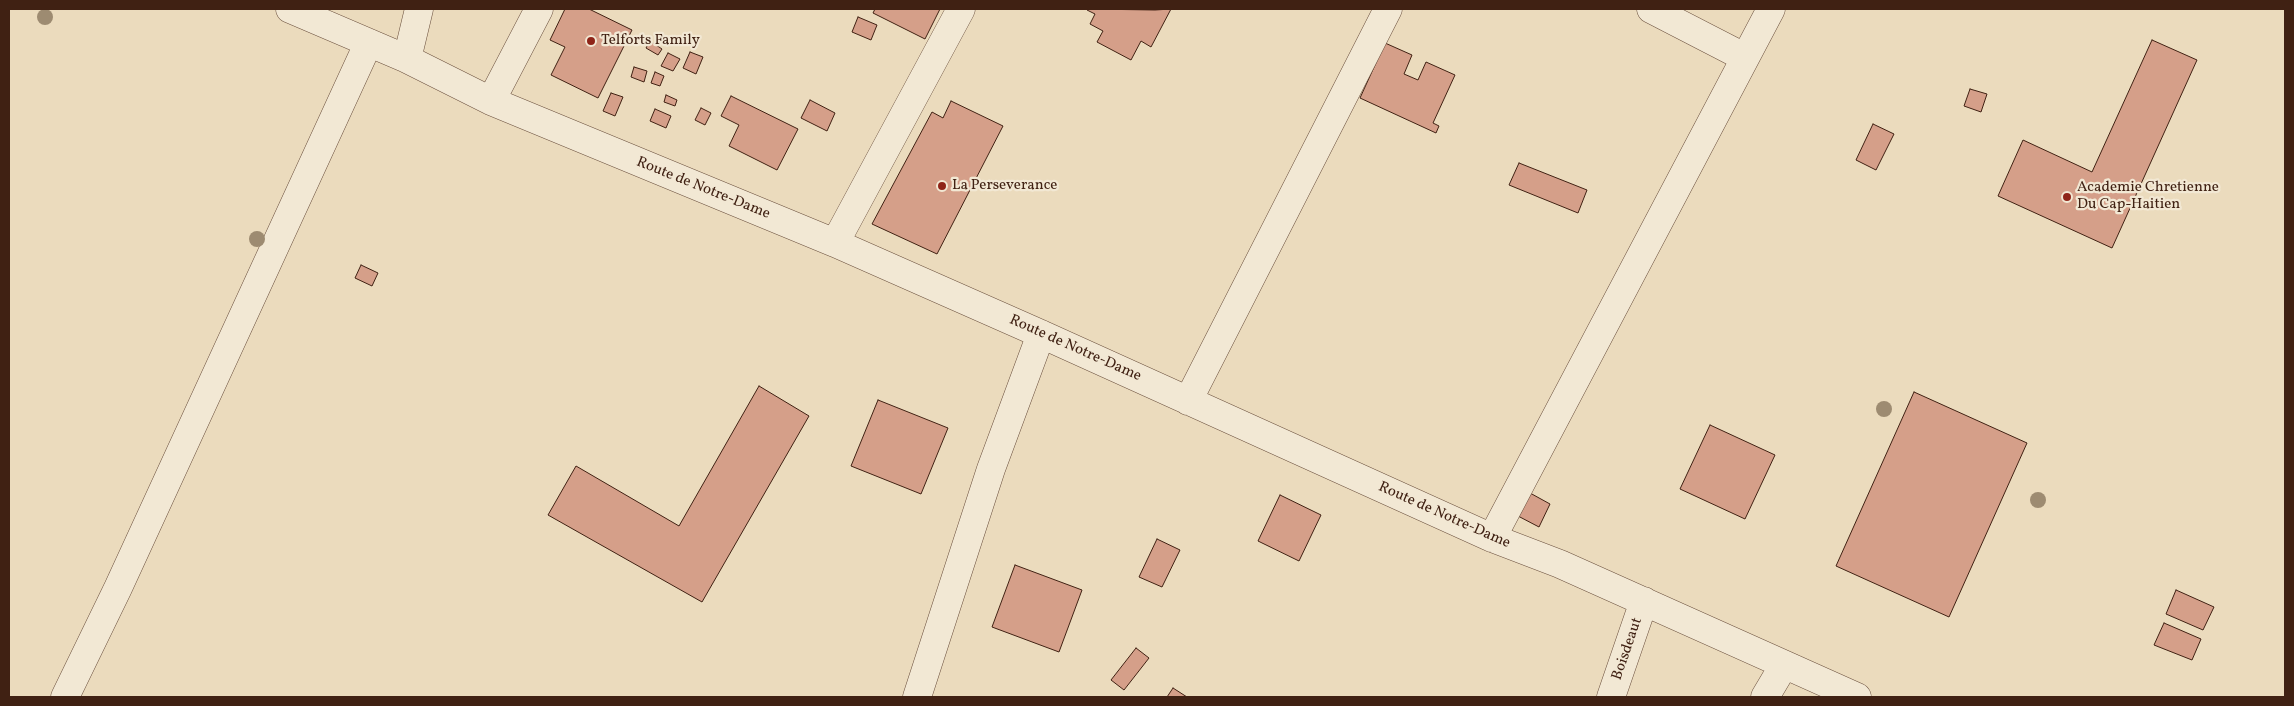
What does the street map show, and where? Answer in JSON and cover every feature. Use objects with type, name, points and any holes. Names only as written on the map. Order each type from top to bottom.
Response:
[{"type":"street","name":"Route de Notre-Dame","points":[[290,9],[368,44],[407,59],[491,101],[835,243],[1492,538],[1560,564],[1857,697]]},
{"type":"street","points":[[407,59],[419,9]]},
{"type":"street","points":[[491,101],[539,9]]},
{"type":"street","points":[[835,243],[961,9]]},
{"type":"street","points":[[1188,401],[1388,9]]},
{"type":"street","points":[[1651,9],[1744,57]]},
{"type":"street","points":[[1492,538],[1771,9]]},
{"type":"street","points":[[65,697],[118,588],[368,44]]},
{"type":"street","points":[[917,697],[991,469],[1041,334]]},
{"type":"street","name":"Boisdeaut","points":[[1612,697],[1644,602]]},
{"type":"street","points":[[1766,697],[1784,665]]},
{"type":"building","points":[[565,9],[589,9],[632,30],[598,98],[551,75],[565,47],[550,40]]},
{"type":"building","points":[[875,9],[940,9],[925,39],[873,13]]},
{"type":"building","points":[[1088,9],[1171,9],[1151,47],[1141,41],[1131,60],[1097,42],[1103,31],[1090,24],[1095,14]]},
{"type":"building","points":[[858,17],[877,25],[871,40],[852,32]]},
{"type":"building","points":[[2152,40],[2197,60],[2112,248],[1998,196],[2023,140],[2092,172]]},
{"type":"building","points":[[650,41],[662,49],[658,55],[646,48]]},
{"type":"building","points":[[1385,43],[1412,55],[1404,74],[1418,80],[1426,62],[1455,75],[1433,123],[1439,126],[1436,133],[1360,98]]},
{"type":"building","points":[[690,52],[703,57],[696,74],[683,68]]},
{"type":"building","points":[[668,53],[680,59],[673,71],[661,66]]},
{"type":"building","points":[[634,67],[647,71],[644,82],[631,77]]},
{"type":"building","points":[[655,72],[664,76],[660,86],[651,83]]},
{"type":"building","points":[[1970,89],[1987,94],[1981,112],[1964,106]]},
{"type":"building","points":[[611,93],[623,97],[615,116],[603,111]]},
{"type":"building","points":[[666,95],[677,100],[675,106],[664,102]]},
{"type":"building","points":[[731,96],[798,129],[777,170],[729,146],[739,125],[721,116]]},
{"type":"building","points":[[810,100],[835,113],[827,131],[801,118]]},
{"type":"building","points":[[951,101],[1003,126],[937,254],[872,224],[932,112],[943,118]]},
{"type":"building","points":[[701,108],[711,113],[705,125],[695,120]]},
{"type":"building","points":[[655,109],[671,116],[666,128],[650,121]]},
{"type":"building","points":[[1873,124],[1894,134],[1876,170],[1856,160]]},
{"type":"building","points":[[1519,163],[1587,190],[1578,213],[1509,185]]},
{"type":"building","points":[[361,265],[378,273],[372,286],[355,278]]},
{"type":"building","points":[[759,386],[809,416],[702,602],[548,515],[576,466],[679,526]]},
{"type":"building","points":[[1914,392],[2027,443],[1949,617],[1836,566]]},
{"type":"building","points":[[878,400],[948,428],[921,494],[851,466]]},
{"type":"building","points":[[1710,425],[1775,455],[1745,519],[1680,489]]},
{"type":"building","points":[[1530,493],[1550,504],[1539,527],[1518,516]]},
{"type":"building","points":[[1280,495],[1321,515],[1299,561],[1258,541]]},
{"type":"building","points":[[1157,539],[1180,550],[1162,587],[1139,577]]},
{"type":"building","points":[[1015,565],[1082,590],[1059,652],[992,627]]},
{"type":"building","points":[[2176,590],[2214,607],[2203,630],[2166,614]]},
{"type":"building","points":[[2164,623],[2201,639],[2192,660],[2154,645]]},
{"type":"building","points":[[1136,648],[1149,658],[1124,690],[1111,680]]},
{"type":"building","points":[[1173,688],[1187,697],[1167,697]]},
{"type":"place","name":"Telforts Family","points":[[591,41]]},
{"type":"place","name":"La Perseverance","points":[[942,186]]},
{"type":"place","name":"Academie Chretienne Du Cap-Haitien","points":[[2067,197]]}]
